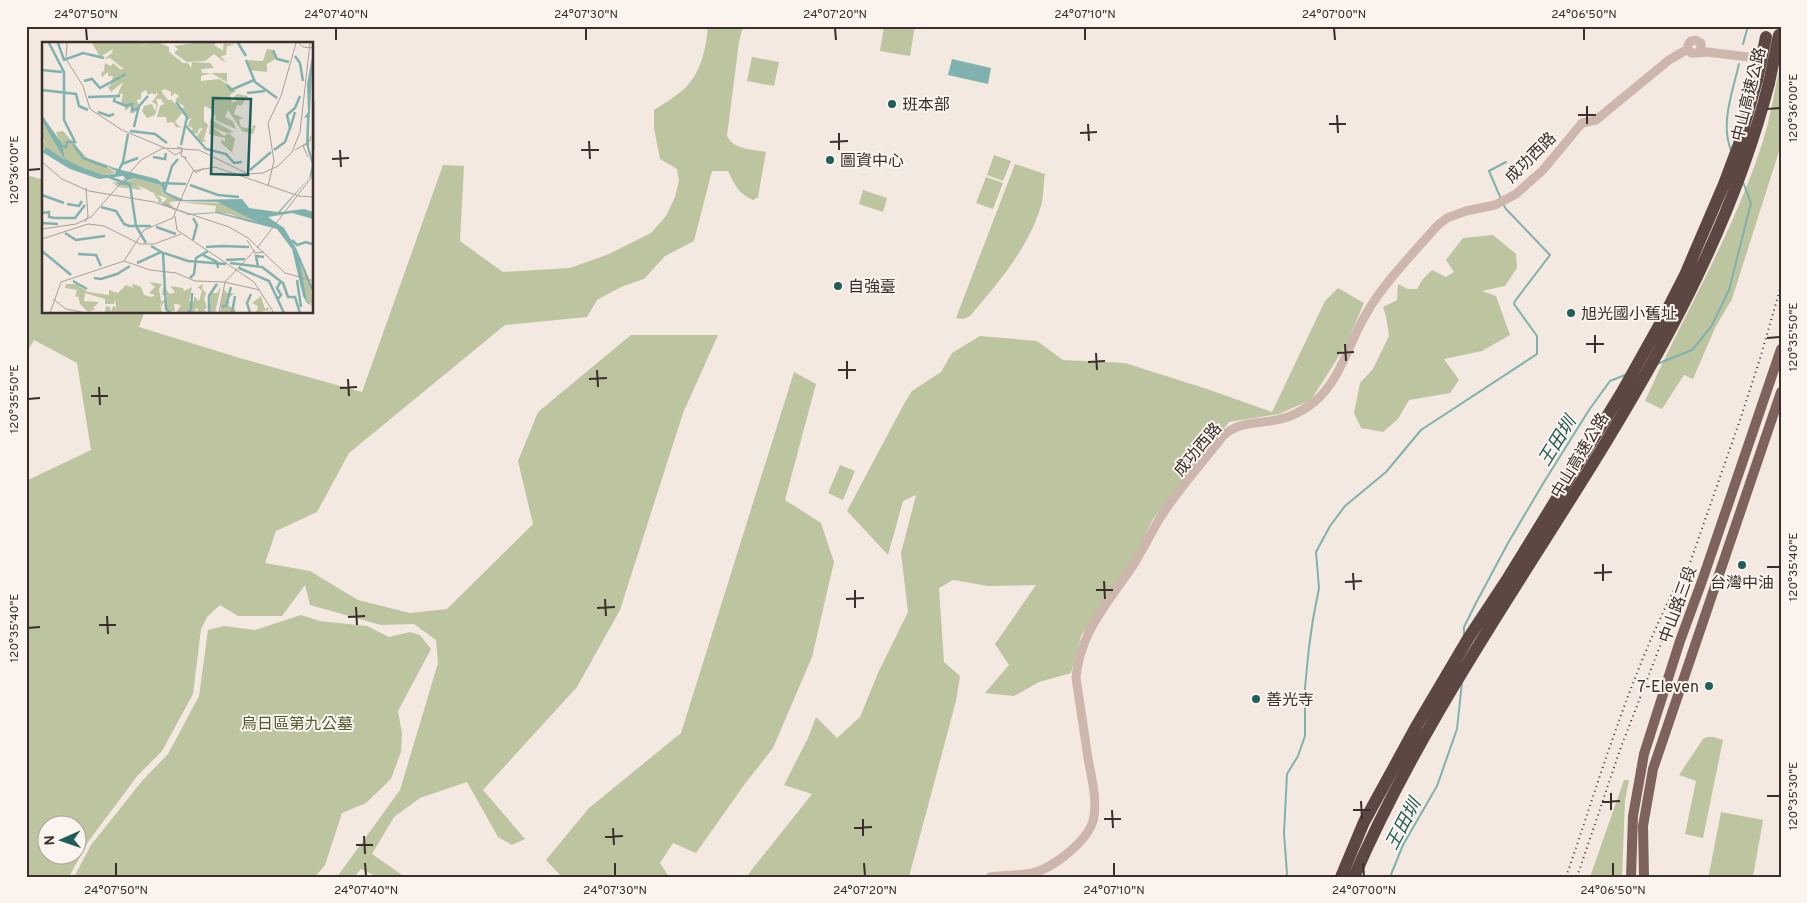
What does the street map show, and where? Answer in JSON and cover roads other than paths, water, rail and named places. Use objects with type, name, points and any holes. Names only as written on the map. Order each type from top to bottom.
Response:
[{"type":"highway","name":"中山高速公路","points":[[1354,877],[1389,800],[1451,690],[1603,449],[1682,311],[1724,220],[1743,172],[1773,31]]},
{"type":"highway","name":"中山高速公路","points":[[1341,877],[1364,822],[1444,677],[1468,637],[1508,578],[1608,414],[1660,324],[1724,184],[1763,81]]},
{"type":"main road","name":"中山路三段","points":[[1631,877],[1633,816],[1644,754],[1674,659],[1781,348]]},
{"type":"main road","name":"中山路三段","points":[[1644,877],[1643,826],[1653,769],[1781,392]]},
{"type":"street","name":"成功西路","points":[[990,877],[1033,873],[1048,867],[1058,861],[1090,829],[1095,815],[1076,678],[1077,662],[1082,645],[1102,607],[1135,562],[1160,517],[1223,436],[1231,429],[1240,425],[1284,418],[1313,403],[1333,380],[1366,313],[1376,298],[1438,225],[1446,218],[1466,211],[1495,205],[1516,194],[1543,170],[1582,123],[1596,120],[1669,60],[1692,50],[1781,61]]},
{"type":"water","points":[[952,59],[991,68],[988,84],[948,75]]},
{"type":"waterway","name":"王田圳","points":[[1743,44],[1748,26]]},
{"type":"waterway","name":"王田圳","points":[[1731,150],[1728,140],[1727,118],[1739,64]]},
{"type":"waterway","points":[[1501,199],[1489,171],[1506,162]]},
{"type":"waterway","name":"王田圳","points":[[1657,364],[1692,350],[1711,327],[1729,290],[1751,203],[1743,182]]},
{"type":"waterway","points":[[1286,877],[1284,833],[1287,774],[1298,756],[1305,736],[1305,688],[1309,647],[1319,588],[1316,552],[1330,526],[1345,506],[1386,472],[1421,430],[1537,354],[1537,336],[1514,304],[1550,255],[1503,204]]},
{"type":"waterway","name":"王田圳","points":[[1464,635],[1464,627],[1476,603],[1544,482],[1589,410],[1610,381],[1625,375]]},
{"type":"waterway","name":"王田圳","points":[[1390,877],[1403,845],[1437,786],[1457,729],[1462,682]]},
{"type":"railway","points":[[1577,877],[1621,747],[1670,620],[1740,420],[1781,286]]},
{"type":"railway","points":[[1566,877],[1628,695],[1674,590]]},
{"type":"place","name":"班本部","points":[[892,104]]},
{"type":"place","name":"圖資中心","points":[[830,160]]},
{"type":"place","name":"自強臺","points":[[838,286]]},
{"type":"place","name":"旭光國小舊址","points":[[1571,313]]},
{"type":"place","name":"台灣中油","points":[[1742,565]]},
{"type":"place","name":"7-Eleven","points":[[1709,686]]},
{"type":"place","name":"善光寺","points":[[1256,699]]},
{"type":"park label","name":"烏日區第九公墓","points":[[297,723]]}]
